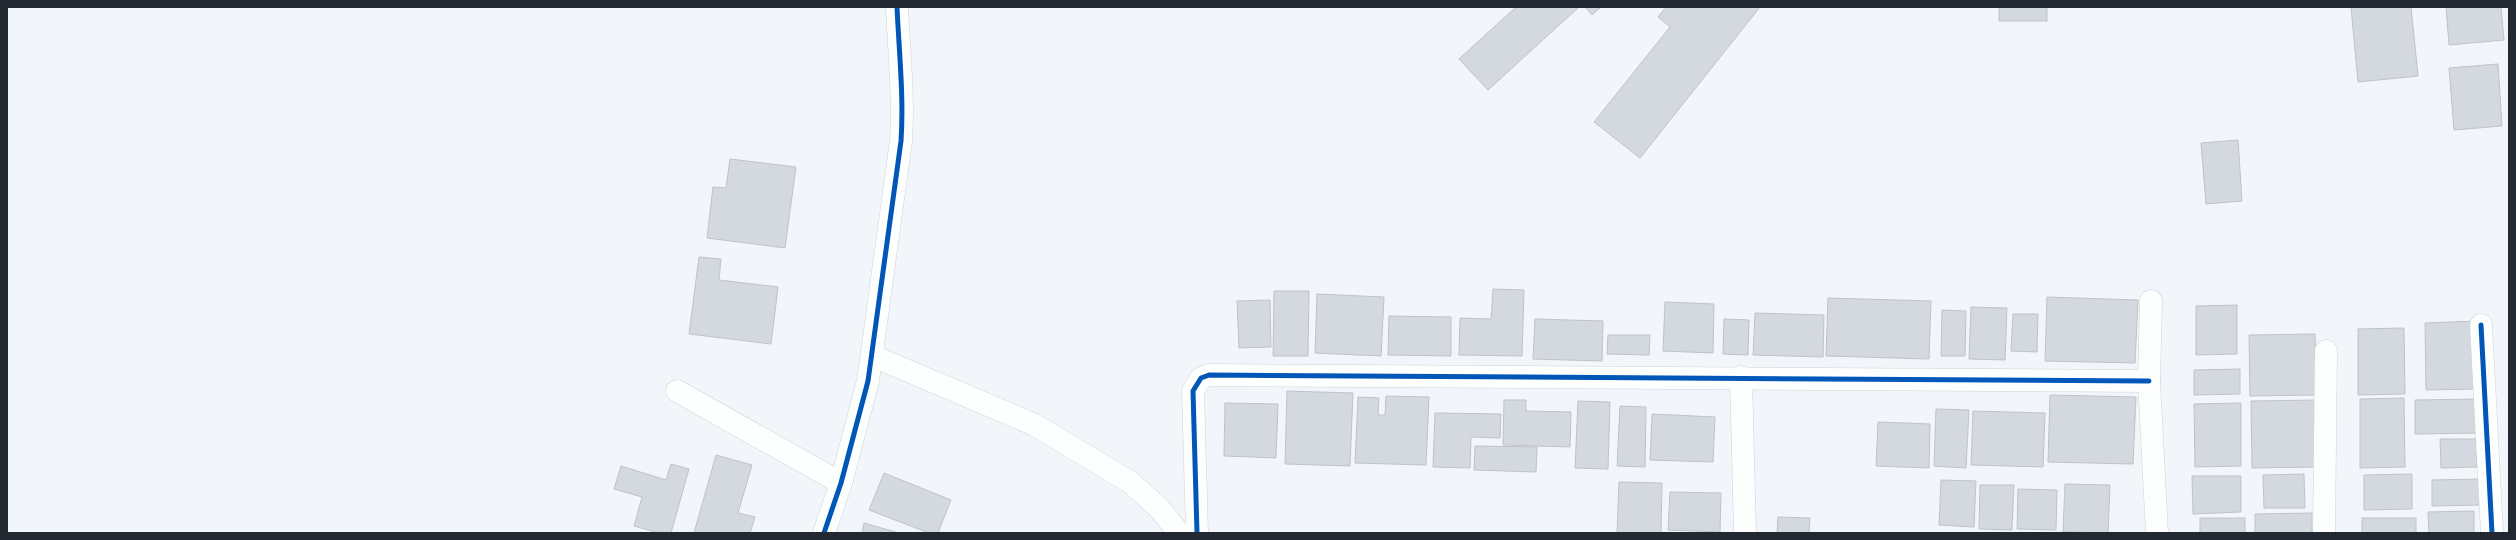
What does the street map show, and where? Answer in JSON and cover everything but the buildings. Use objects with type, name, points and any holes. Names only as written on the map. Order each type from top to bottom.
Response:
[{"type":"street","points":[[824,533],[841,483],[873,356],[902,135],[904,107],[899,74],[897,7]]},
{"type":"street","points":[[2151,302],[2149,381],[2157,533]]},
{"type":"street","points":[[2481,325],[2492,533]]},
{"type":"street","points":[[2324,533],[2326,351]]},
{"type":"street","points":[[873,356],[1035,425],[1130,482],[1160,509],[1179,533]]},
{"type":"street","points":[[1197,533],[1193,391],[1201,378],[1209,375],[1741,377],[2149,381]]},
{"type":"street","points":[[1741,377],[1745,533]]},
{"type":"street","points":[[677,391],[841,483]]},
{"type":"cycle path","points":[[824,533],[841,483],[868,381],[901,141],[902,91],[897,7]]},
{"type":"cycle path","points":[[2481,325],[2492,533]]},
{"type":"cycle path","points":[[1197,533],[1193,391],[1201,378],[1209,375],[2149,381]]}]
